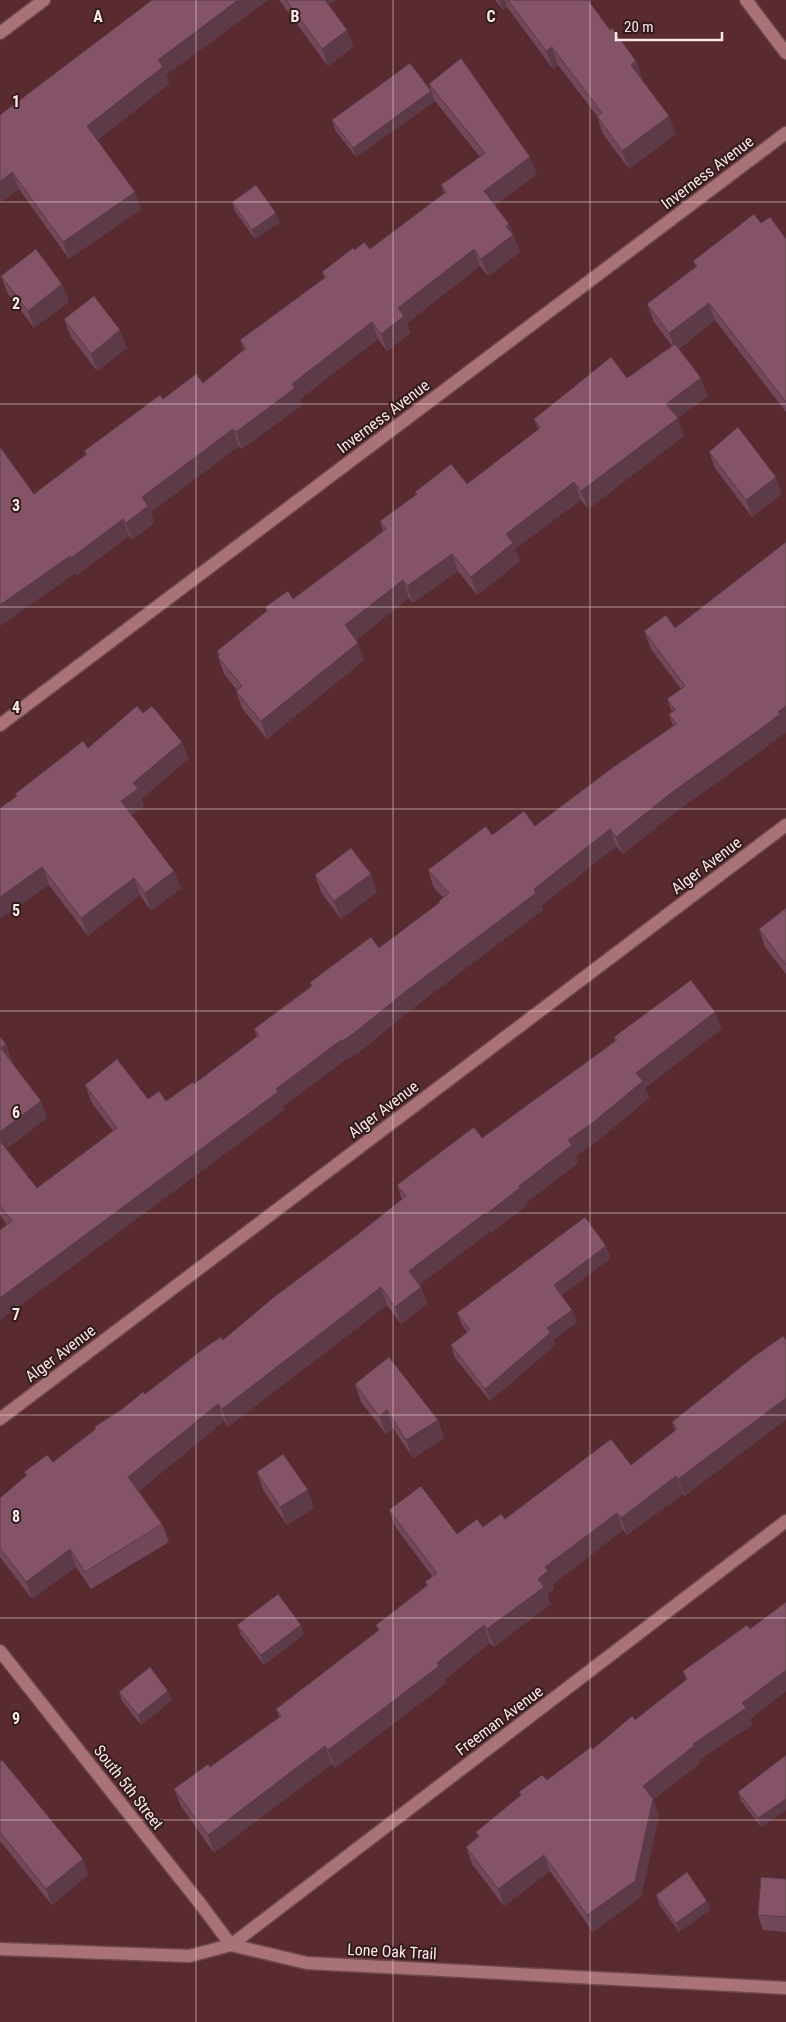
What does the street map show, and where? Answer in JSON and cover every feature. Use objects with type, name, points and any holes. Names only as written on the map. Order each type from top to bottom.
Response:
[{"type":"street","points":[[0,33],[44,0]]},
{"type":"street","points":[[746,0],[786,53]]},
{"type":"street","name":"Inverness Avenue","points":[[0,725],[786,133]]},
{"type":"street","name":"Alger Avenue","points":[[0,1419],[786,825]]},
{"type":"street","name":"Freeman Avenue","points":[[231,1945],[786,1522]]},
{"type":"street","name":"South 5th Street","points":[[0,1651],[231,1945]]},
{"type":"street","name":"Lone Oak Trail","points":[[0,1949],[188,1956],[231,1945],[307,1963],[786,1988]]},
{"type":"building","points":[[152,0],[238,0],[158,60],[163,67],[87,126],[135,192],[63,242],[12,172],[0,182],[0,115]]},
{"type":"building","points":[[286,0],[325,0],[347,30],[322,49]]},
{"type":"building","points":[[508,0],[588,0],[610,30],[612,28],[636,61],[631,65],[669,116],[622,151],[597,116],[602,113],[552,47],[546,51]]},
{"type":"building","points":[[461,58],[530,157],[484,191],[509,224],[506,226],[513,235],[481,259],[474,249],[398,308],[404,316],[381,334],[372,322],[292,384],[295,388],[236,432],[233,429],[142,497],[148,506],[126,523],[123,519],[71,558],[70,556],[0,605],[0,447],[34,494],[87,454],[84,451],[160,395],[163,399],[196,374],[203,383],[246,348],[240,340],[326,277],[322,272],[353,248],[355,250],[364,242],[370,249],[446,192],[441,185],[485,153],[429,84]]},
{"type":"building","points":[[410,63],[431,91],[353,148],[332,120]]},
{"type":"building","points":[[256,185],[276,213],[252,230],[232,202]]},
{"type":"building","points":[[754,214],[761,223],[770,217],[786,239],[786,402],[709,303],[669,333],[647,304],[697,266],[693,261]]},
{"type":"building","points":[[36,249],[62,284],[28,311],[1,276]]},
{"type":"building","points":[[94,296],[120,330],[91,354],[64,319]]},
{"type":"building","points":[[675,344],[701,378],[666,404],[678,418],[581,491],[574,482],[506,534],[513,543],[471,577],[452,554],[407,586],[403,580],[345,625],[358,643],[261,721],[236,691],[242,686],[218,657],[220,655],[217,651],[267,611],[265,607],[288,591],[293,599],[373,539],[386,529],[380,521],[417,494],[415,492],[451,464],[467,484],[540,428],[534,419],[611,357],[627,378]]},
{"type":"building","points":[[738,427],[776,477],[746,500],[709,452]]},
{"type":"building","points":[[786,542],[786,706],[778,712],[780,714],[671,793],[616,837],[610,829],[534,889],[536,893],[406,991],[353,1034],[341,1040],[276,1089],[278,1092],[0,1298],[0,1230],[12,1221],[0,1206],[0,1141],[37,1188],[117,1128],[85,1085],[117,1059],[148,1099],[159,1091],[166,1101],[193,1082],[194,1084],[259,1035],[254,1029],[312,986],[310,983],[313,980],[371,937],[379,948],[440,902],[449,893],[428,870],[486,826],[492,835],[524,811],[535,826],[612,768],[676,724],[669,714],[675,710],[667,699],[685,686],[644,631],[666,615],[675,628]]},
{"type":"building","points":[[137,706],[143,713],[152,706],[182,742],[133,783],[138,789],[121,801],[174,871],[145,893],[134,878],[81,918],[42,867],[0,897],[0,808],[83,741],[88,748]]},
{"type":"building","points":[[351,848],[371,874],[334,901],[315,875]]},
{"type":"building","points":[[786,908],[786,965],[759,929]]},
{"type":"building","points":[[691,980],[715,1012],[636,1073],[643,1081],[591,1124],[568,1140],[572,1145],[519,1186],[520,1188],[409,1271],[421,1287],[395,1307],[381,1287],[222,1409],[218,1404],[128,1477],[162,1524],[85,1572],[70,1549],[26,1582],[0,1548],[0,1498],[27,1475],[24,1472],[47,1455],[53,1462],[96,1429],[94,1427],[121,1410],[143,1392],[145,1394],[207,1346],[221,1337],[223,1340],[274,1297],[406,1196],[397,1185],[474,1127],[482,1138],[617,1040],[614,1037]]},
{"type":"building","points":[[0,1037],[6,1044],[1,1048],[41,1101],[0,1132]]},
{"type":"building","points":[[585,1217],[606,1246],[554,1285],[572,1310],[547,1328],[550,1333],[485,1389],[451,1345],[470,1330],[457,1313]]},
{"type":"building","points":[[783,1336],[786,1340],[786,1398],[678,1479],[676,1476],[621,1518],[617,1513],[545,1567],[548,1571],[538,1579],[544,1587],[487,1629],[484,1625],[437,1663],[439,1666],[388,1705],[328,1750],[325,1746],[208,1835],[174,1789],[208,1764],[210,1767],[281,1716],[276,1709],[379,1630],[376,1625],[428,1585],[425,1582],[437,1573],[389,1510],[421,1486],[457,1534],[477,1519],[483,1527],[501,1514],[505,1519],[611,1439],[631,1465],[677,1429],[672,1422],[752,1358]]},
{"type":"building","points":[[389,1357],[438,1420],[406,1440],[387,1410],[379,1416],[355,1384]]},
{"type":"building","points":[[283,1454],[308,1490],[280,1507],[257,1472]]},
{"type":"building","points":[[278,1594],[301,1625],[261,1655],[237,1625]]},
{"type":"building","points":[[786,1602],[786,1670],[742,1703],[746,1708],[693,1744],[694,1746],[643,1786],[653,1799],[635,1881],[587,1915],[544,1855],[498,1889],[466,1847],[479,1836],[476,1832],[521,1795],[519,1792],[542,1775],[547,1780],[591,1747],[593,1749],[632,1716],[635,1720],[687,1679],[683,1671],[747,1625],[750,1629]]},
{"type":"building","points":[[150,1667],[168,1691],[138,1715],[119,1692]]},
{"type":"building","points":[[786,1755],[786,1799],[758,1818],[738,1792]]},
{"type":"building","points":[[2,1760],[83,1859],[46,1889],[0,1832],[0,1762]]},
{"type":"building","points":[[687,1872],[707,1901],[676,1923],[656,1895]]},
{"type":"building","points":[[761,1877],[786,1879],[786,1917],[758,1915]]}]
